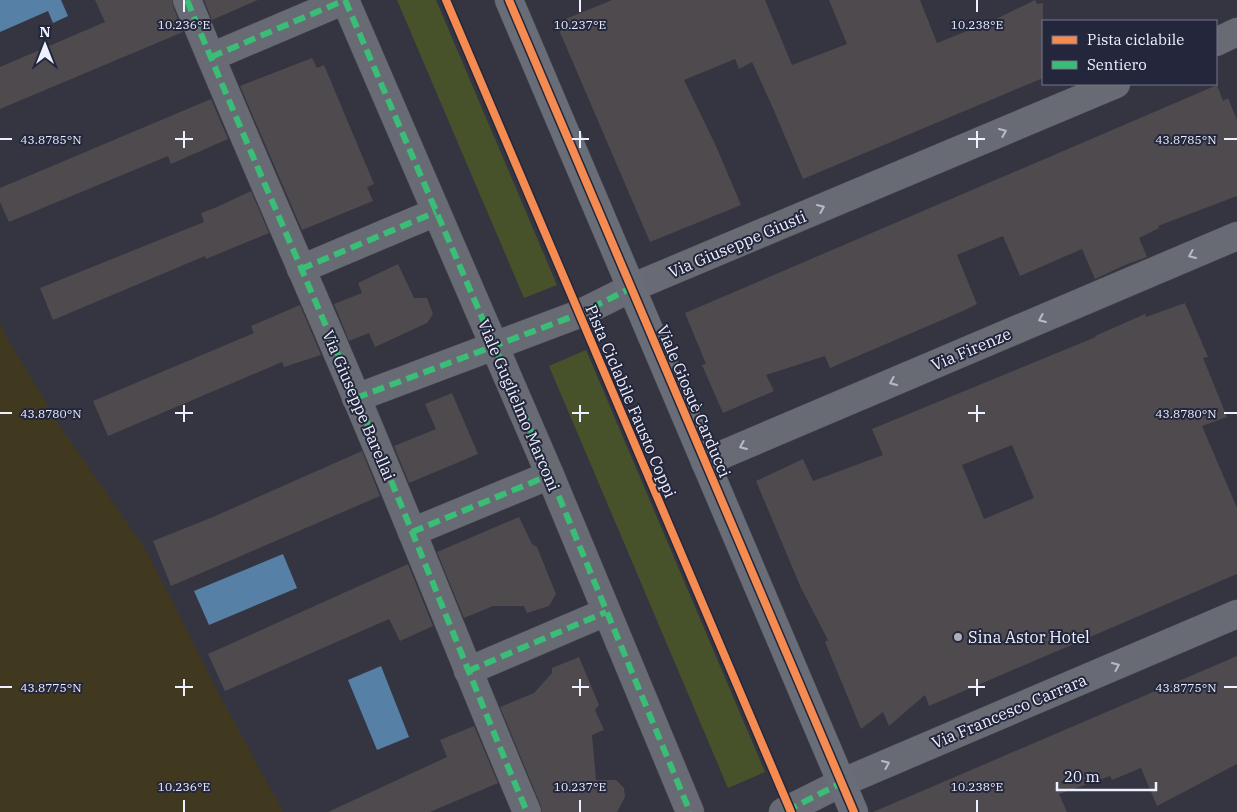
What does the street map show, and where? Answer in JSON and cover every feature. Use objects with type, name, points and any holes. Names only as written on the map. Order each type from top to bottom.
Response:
[{"type":"street","name":"Via Giuseppe Barellai","points":[[187,0],[356,398],[527,812]]},
{"type":"street","points":[[210,57],[345,0]]},
{"type":"street","name":"Viale Guglielmo Marconi","points":[[345,0],[550,475],[690,812]]},
{"type":"street","name":"Viale Giosuè Carducci","points":[[509,0],[854,812]]},
{"type":"street","points":[[1217,42],[1237,32]]},
{"type":"street","name":"Via Giuseppe Giusti","points":[[356,398],[579,314],[631,288],[1114,85]]},
{"type":"street","points":[[301,269],[436,212]]},
{"type":"street","name":"Via Firenze","points":[[706,462],[1237,236]]},
{"type":"street","points":[[412,532],[550,475]]},
{"type":"street","points":[[468,671],[606,612]]},
{"type":"street","name":"Via Francesco Carrara","points":[[783,812],[841,783],[1237,614]]},
{"type":"green space","points":[[397,0],[436,0],[557,285],[524,298]]},
{"type":"green space","points":[[586,350],[765,772],[728,788],[549,366]]},
{"type":"sand","points":[[0,322],[7,338],[64,432],[146,550],[220,696],[283,812],[0,812]]},
{"type":"water","points":[[0,0],[61,0],[68,16],[53,23],[48,11],[0,32]]},
{"type":"water","points":[[283,554],[297,588],[209,625],[194,591]]},
{"type":"water","points":[[381,666],[409,737],[377,750],[348,680]]},
{"type":"building","points":[[95,0],[172,0],[183,32],[0,109],[0,67],[105,22]]},
{"type":"building","points":[[204,0],[258,0],[212,20]]},
{"type":"building","points":[[612,0],[765,0],[792,65],[847,44],[829,0],[920,0],[937,43],[992,21],[1035,0],[1037,4],[1043,3],[1042,78],[803,179],[752,62],[739,69],[735,59],[684,80],[716,146],[741,205],[650,242],[556,23]]},
{"type":"building","points":[[312,58],[317,68],[324,65],[374,184],[367,187],[373,201],[302,230],[240,86]]},
{"type":"building","points":[[1217,85],[1223,101],[1228,98],[1237,120],[1237,196],[1158,226],[1159,228],[1139,238],[1147,257],[1095,279],[1082,249],[1020,276],[1003,236],[957,255],[977,304],[830,368],[825,356],[766,375],[774,391],[723,413],[702,365],[706,364],[685,313]]},
{"type":"building","points":[[211,99],[228,139],[171,164],[168,156],[9,222],[0,202],[0,188]]},
{"type":"building","points":[[251,191],[269,233],[206,259],[205,256],[53,320],[40,288],[204,222],[201,213]]},
{"type":"building","points":[[398,264],[414,298],[427,298],[433,314],[427,323],[375,347],[369,333],[349,341],[334,304],[362,293],[358,283]]},
{"type":"building","points":[[1185,303],[1208,357],[1203,358],[1227,417],[1202,426],[1237,508],[1237,574],[929,706],[925,695],[889,726],[883,712],[861,729],[825,642],[828,640],[801,588],[756,481],[803,459],[813,481],[883,455],[872,429],[1096,337],[1145,314],[1146,317]],"holes":[[[1012,445],[1034,498],[984,519],[962,465]]]},
{"type":"building","points":[[300,305],[321,355],[284,367],[282,362],[108,436],[93,401],[254,333],[251,326]]},
{"type":"building","points":[[452,393],[478,454],[409,483],[394,446],[436,429],[425,404]]},
{"type":"building","points":[[362,451],[380,496],[171,586],[153,541],[213,517]]},
{"type":"building","points":[[519,517],[532,544],[537,547],[556,594],[549,606],[527,613],[524,606],[493,606],[464,618],[437,552]]},
{"type":"building","points":[[408,564],[433,626],[400,641],[389,619],[225,691],[208,654]]},
{"type":"building","points":[[1237,656],[1237,764],[1157,806],[1141,768],[1112,780],[1110,776],[1059,794],[1067,812],[873,812]]},
{"type":"building","points":[[579,657],[599,705],[595,710],[604,730],[592,735],[596,780],[616,780],[624,788],[625,797],[617,812],[542,812],[500,707],[534,693],[552,673],[552,668]]},
{"type":"building","points":[[474,726],[498,783],[430,812],[328,812],[447,757],[440,740]]},
{"type":"marked path","points":[[187,0],[379,450],[527,812]]},
{"type":"marked path","points":[[345,0],[550,475],[690,812]]},
{"type":"marked path","points":[[211,57],[345,0]]},
{"type":"marked path","points":[[301,269],[436,212]]},
{"type":"marked path","points":[[356,398],[579,314],[631,288]]},
{"type":"marked path","points":[[412,532],[550,475]]},
{"type":"marked path","points":[[468,671],[606,612]]},
{"type":"marked path","points":[[786,811],[841,783]]},
{"type":"cycle path","name":"Pista Ciclabile Fausto Coppi","points":[[446,0],[791,812]]},
{"type":"cycle path","points":[[509,0],[854,812]]},
{"type":"place","name":"Sina Astor Hotel","points":[[958,637]]}]
